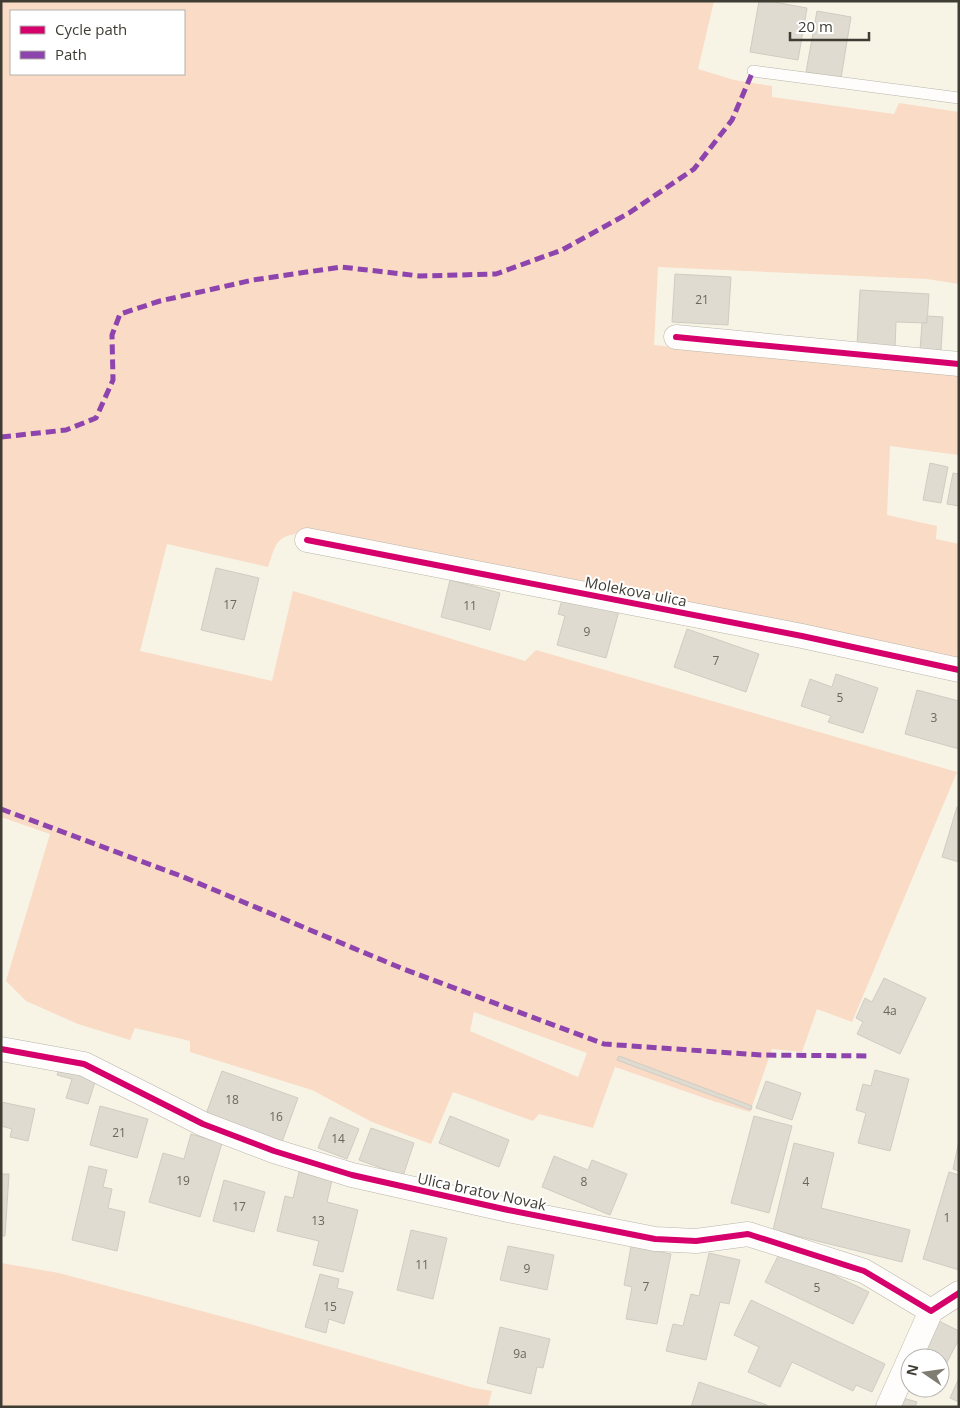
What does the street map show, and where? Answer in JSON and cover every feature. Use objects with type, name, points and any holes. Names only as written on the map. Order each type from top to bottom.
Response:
[{"type":"street","points":[[676,337],[959,364]]},
{"type":"street","name":"Molekova ulica","points":[[307,540],[802,636],[959,670]]},
{"type":"street","name":"Ulica bratov Novak","points":[[1,1049],[84,1064],[203,1124],[274,1151],[352,1175],[508,1210],[655,1239],[696,1241],[748,1234],[864,1271],[931,1311]]},
{"type":"street","points":[[888,1407],[931,1311],[959,1293]]},
{"type":"lane","points":[[752,71],[959,98]]},
{"type":"shaded area","points":[[1,1],[714,1],[698,69],[734,80],[772,86],[772,97],[894,114],[899,103],[959,112],[959,284],[927,279],[658,267],[654,345],[717,352],[959,371],[959,455],[890,446],[887,515],[937,526],[936,539],[959,544],[959,662],[302,533],[286,536],[278,542],[268,567],[167,544],[140,651],[272,681],[293,591],[525,661],[536,650],[957,772],[852,1022],[817,1009],[802,1052],[772,1049],[750,1112],[615,1067],[593,1128],[539,1114],[533,1121],[453,1092],[431,1144],[372,1122],[312,1090],[190,1052],[190,1041],[135,1028],[130,1040],[78,1024],[26,1001],[6,981],[50,834],[1,817]],"holes":[[[474,1012],[587,1053],[578,1077],[470,1031]]]},
{"type":"shaded area","points":[[1,1263],[59,1273],[250,1324],[474,1388],[492,1391],[488,1407],[1,1407]]},
{"type":"building","points":[[759,1],[807,8],[798,60],[750,52]]},
{"type":"building","points":[[817,11],[851,17],[841,78],[806,72]]},
{"type":"building","points":[[675,274],[731,277],[728,325],[672,322]]},
{"type":"building","points":[[860,290],[929,294],[927,323],[896,322],[895,348],[857,345]]},
{"type":"building","points":[[927,316],[943,317],[941,351],[920,350],[922,323],[927,323]]},
{"type":"building","points":[[930,463],[948,467],[941,503],[923,500]]},
{"type":"building","points":[[953,473],[959,474],[959,506],[947,504]]},
{"type":"building","points":[[216,568],[259,578],[244,640],[201,630]]},
{"type":"building","points":[[450,580],[500,593],[490,630],[441,617]]},
{"type":"building","points":[[563,596],[619,611],[606,658],[557,645],[565,616],[558,614]]},
{"type":"building","points":[[687,629],[759,654],[746,692],[674,667]]},
{"type":"building","points":[[836,674],[878,688],[863,733],[828,722],[831,716],[801,706],[810,679],[832,687]]},
{"type":"building","points":[[917,690],[959,701],[959,749],[905,734]]},
{"type":"building","points":[[957,807],[959,807],[959,862],[942,857]]},
{"type":"building","points":[[884,978],[926,998],[900,1054],[857,1034],[863,1022],[856,1018],[865,998],[872,1002]]},
{"type":"building","points":[[619,1056],[752,1106],[751,1110],[617,1060]]},
{"type":"building","points":[[60,1067],[96,1079],[88,1104],[66,1098],[72,1079],[57,1075]]},
{"type":"building","points":[[875,1070],[909,1079],[890,1151],[858,1143],[866,1113],[856,1110],[863,1084],[871,1086]]},
{"type":"building","points":[[222,1071],[298,1098],[282,1142],[206,1114]]},
{"type":"building","points":[[766,1081],[801,1093],[792,1120],[756,1108]]},
{"type":"building","points":[[1,1102],[35,1109],[28,1141],[10,1137],[12,1129],[1,1126]]},
{"type":"building","points":[[100,1106],[148,1119],[137,1158],[90,1145]]},
{"type":"building","points":[[450,1116],[509,1140],[499,1167],[439,1143]]},
{"type":"building","points":[[754,1116],[792,1126],[769,1213],[731,1203]]},
{"type":"building","points":[[330,1117],[359,1129],[347,1159],[318,1148]]},
{"type":"building","points":[[371,1128],[414,1143],[403,1176],[359,1160]]},
{"type":"building","points":[[191,1134],[222,1143],[200,1217],[149,1202],[163,1153],[184,1159]]},
{"type":"building","points":[[959,1141],[959,1171],[953,1169]]},
{"type":"building","points":[[794,1143],[834,1153],[821,1208],[910,1230],[902,1262],[773,1230]]},
{"type":"building","points":[[554,1156],[588,1170],[592,1160],[627,1174],[610,1215],[542,1187]]},
{"type":"building","points":[[89,1166],[107,1170],[103,1187],[112,1189],[108,1208],[125,1212],[117,1251],[72,1240]]},
{"type":"building","points":[[299,1172],[332,1180],[327,1202],[358,1210],[343,1272],[313,1265],[319,1241],[277,1231],[285,1196],[293,1198]]},
{"type":"building","points":[[949,1172],[959,1175],[959,1270],[923,1259]]},
{"type":"building","points":[[1,1174],[9,1174],[5,1236],[1,1236]]},
{"type":"building","points":[[224,1180],[265,1192],[254,1232],[213,1221]]},
{"type":"building","points":[[411,1230],[447,1238],[433,1299],[397,1290]]},
{"type":"building","points":[[508,1246],[554,1255],[547,1290],[500,1280]]},
{"type":"building","points":[[631,1246],[671,1254],[657,1324],[626,1319],[632,1287],[624,1285]]},
{"type":"building","points":[[781,1250],[869,1292],[853,1324],[765,1282]]},
{"type":"building","points":[[709,1253],[740,1260],[729,1304],[720,1302],[706,1360],[666,1351],[673,1324],[683,1326],[691,1294],[699,1296]]},
{"type":"building","points":[[320,1274],[339,1279],[337,1288],[353,1292],[344,1324],[329,1319],[326,1333],[305,1327]]},
{"type":"building","points":[[751,1300],[885,1364],[872,1392],[856,1385],[853,1391],[792,1362],[780,1387],[748,1372],[759,1347],[734,1335]]},
{"type":"building","points":[[937,1320],[959,1331],[959,1339],[950,1357],[950,1348],[923,1348]]},
{"type":"building","points":[[500,1327],[550,1339],[543,1368],[537,1367],[531,1394],[487,1383]]},
{"type":"building","points":[[959,1378],[959,1402],[950,1398]]},
{"type":"building","points":[[699,1382],[767,1405],[767,1407],[691,1407]]},
{"type":"building","points":[[896,1396],[917,1402],[915,1407],[892,1407]]},
{"type":"marked path","points":[[1,437],[66,430],[96,418],[113,380],[112,335],[120,314],[160,301],[253,280],[341,267],[420,276],[496,274],[562,250],[629,213],[694,169],[732,120],[753,71]]},
{"type":"marked path","points":[[1,809],[181,876],[401,968],[604,1044],[761,1055],[870,1056]]},
{"type":"cycle path","points":[[676,337],[959,364]]},
{"type":"cycle path","points":[[307,540],[802,636],[959,670]]},
{"type":"cycle path","points":[[1,1049],[84,1064],[203,1124],[274,1151],[352,1175],[508,1210],[655,1239],[696,1241],[748,1234],[864,1271],[931,1311],[959,1293]]}]
